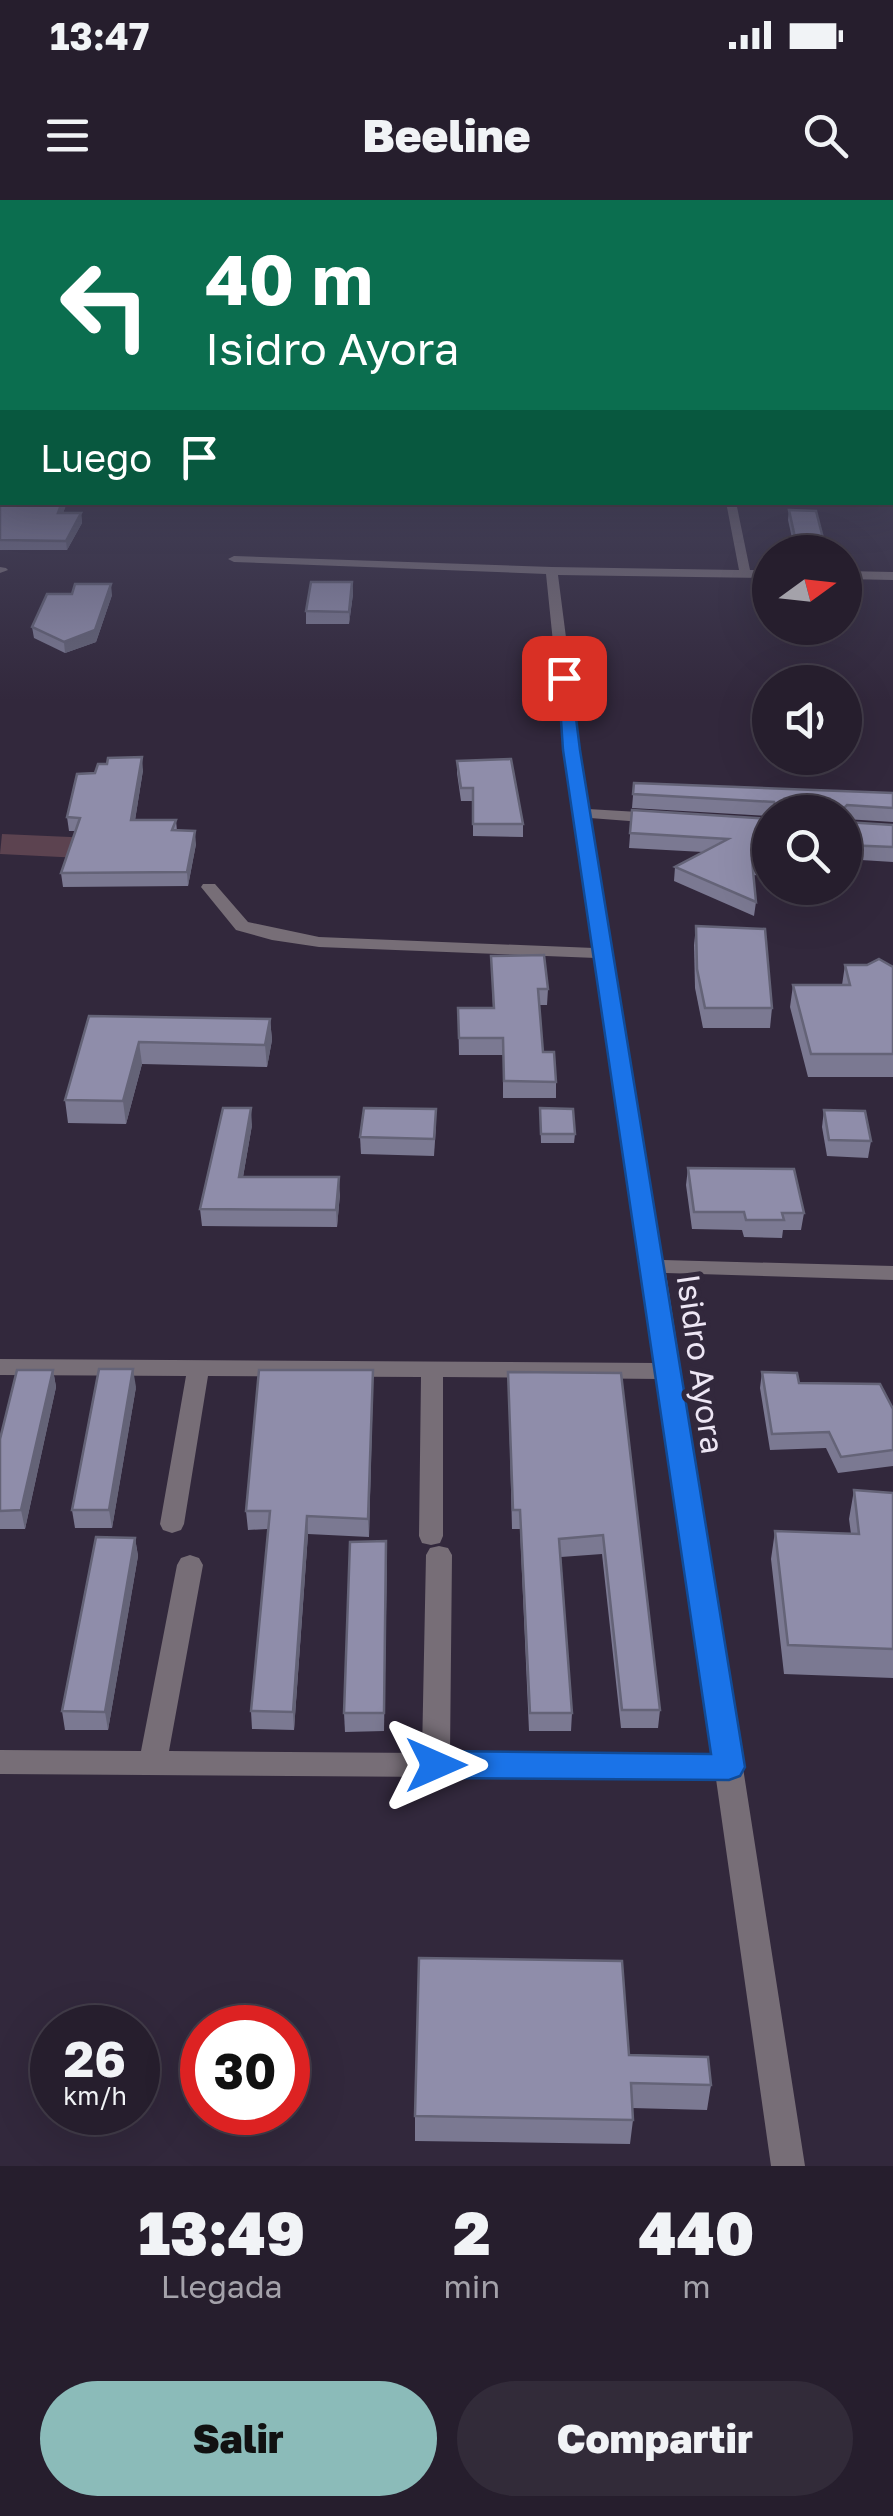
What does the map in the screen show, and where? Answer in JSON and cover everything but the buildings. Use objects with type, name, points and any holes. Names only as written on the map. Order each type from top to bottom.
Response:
[{"type":"street","points":[[733,518],[745,573]]},
{"type":"street","points":[[234,559],[552,571],[752,573]]},
{"type":"street","name":"Isidro Ayora","points":[[552,571],[582,813],[670,1371],[788,2166]]},
{"type":"street","points":[[862,575],[893,576]]},
{"type":"street","points":[[582,813],[680,819]]},
{"type":"street","points":[[209,887],[242,926],[272,936],[319,942],[604,953]]},
{"type":"street","points":[[654,1266],[893,1273]]},
{"type":"street","points":[[0,1368],[670,1371]]},
{"type":"street","points":[[172,1524],[198,1369]]},
{"type":"street","points":[[432,1370],[436,1765]]},
{"type":"street","points":[[154,1763],[190,1566]]},
{"type":"street","points":[[0,1762],[729,1767]]},
{"type":"shaded area","points":[[2,834],[93,838],[81,858],[0,854]]},
{"type":"route","points":[[436,1765],[729,1767],[564,678]]}]
